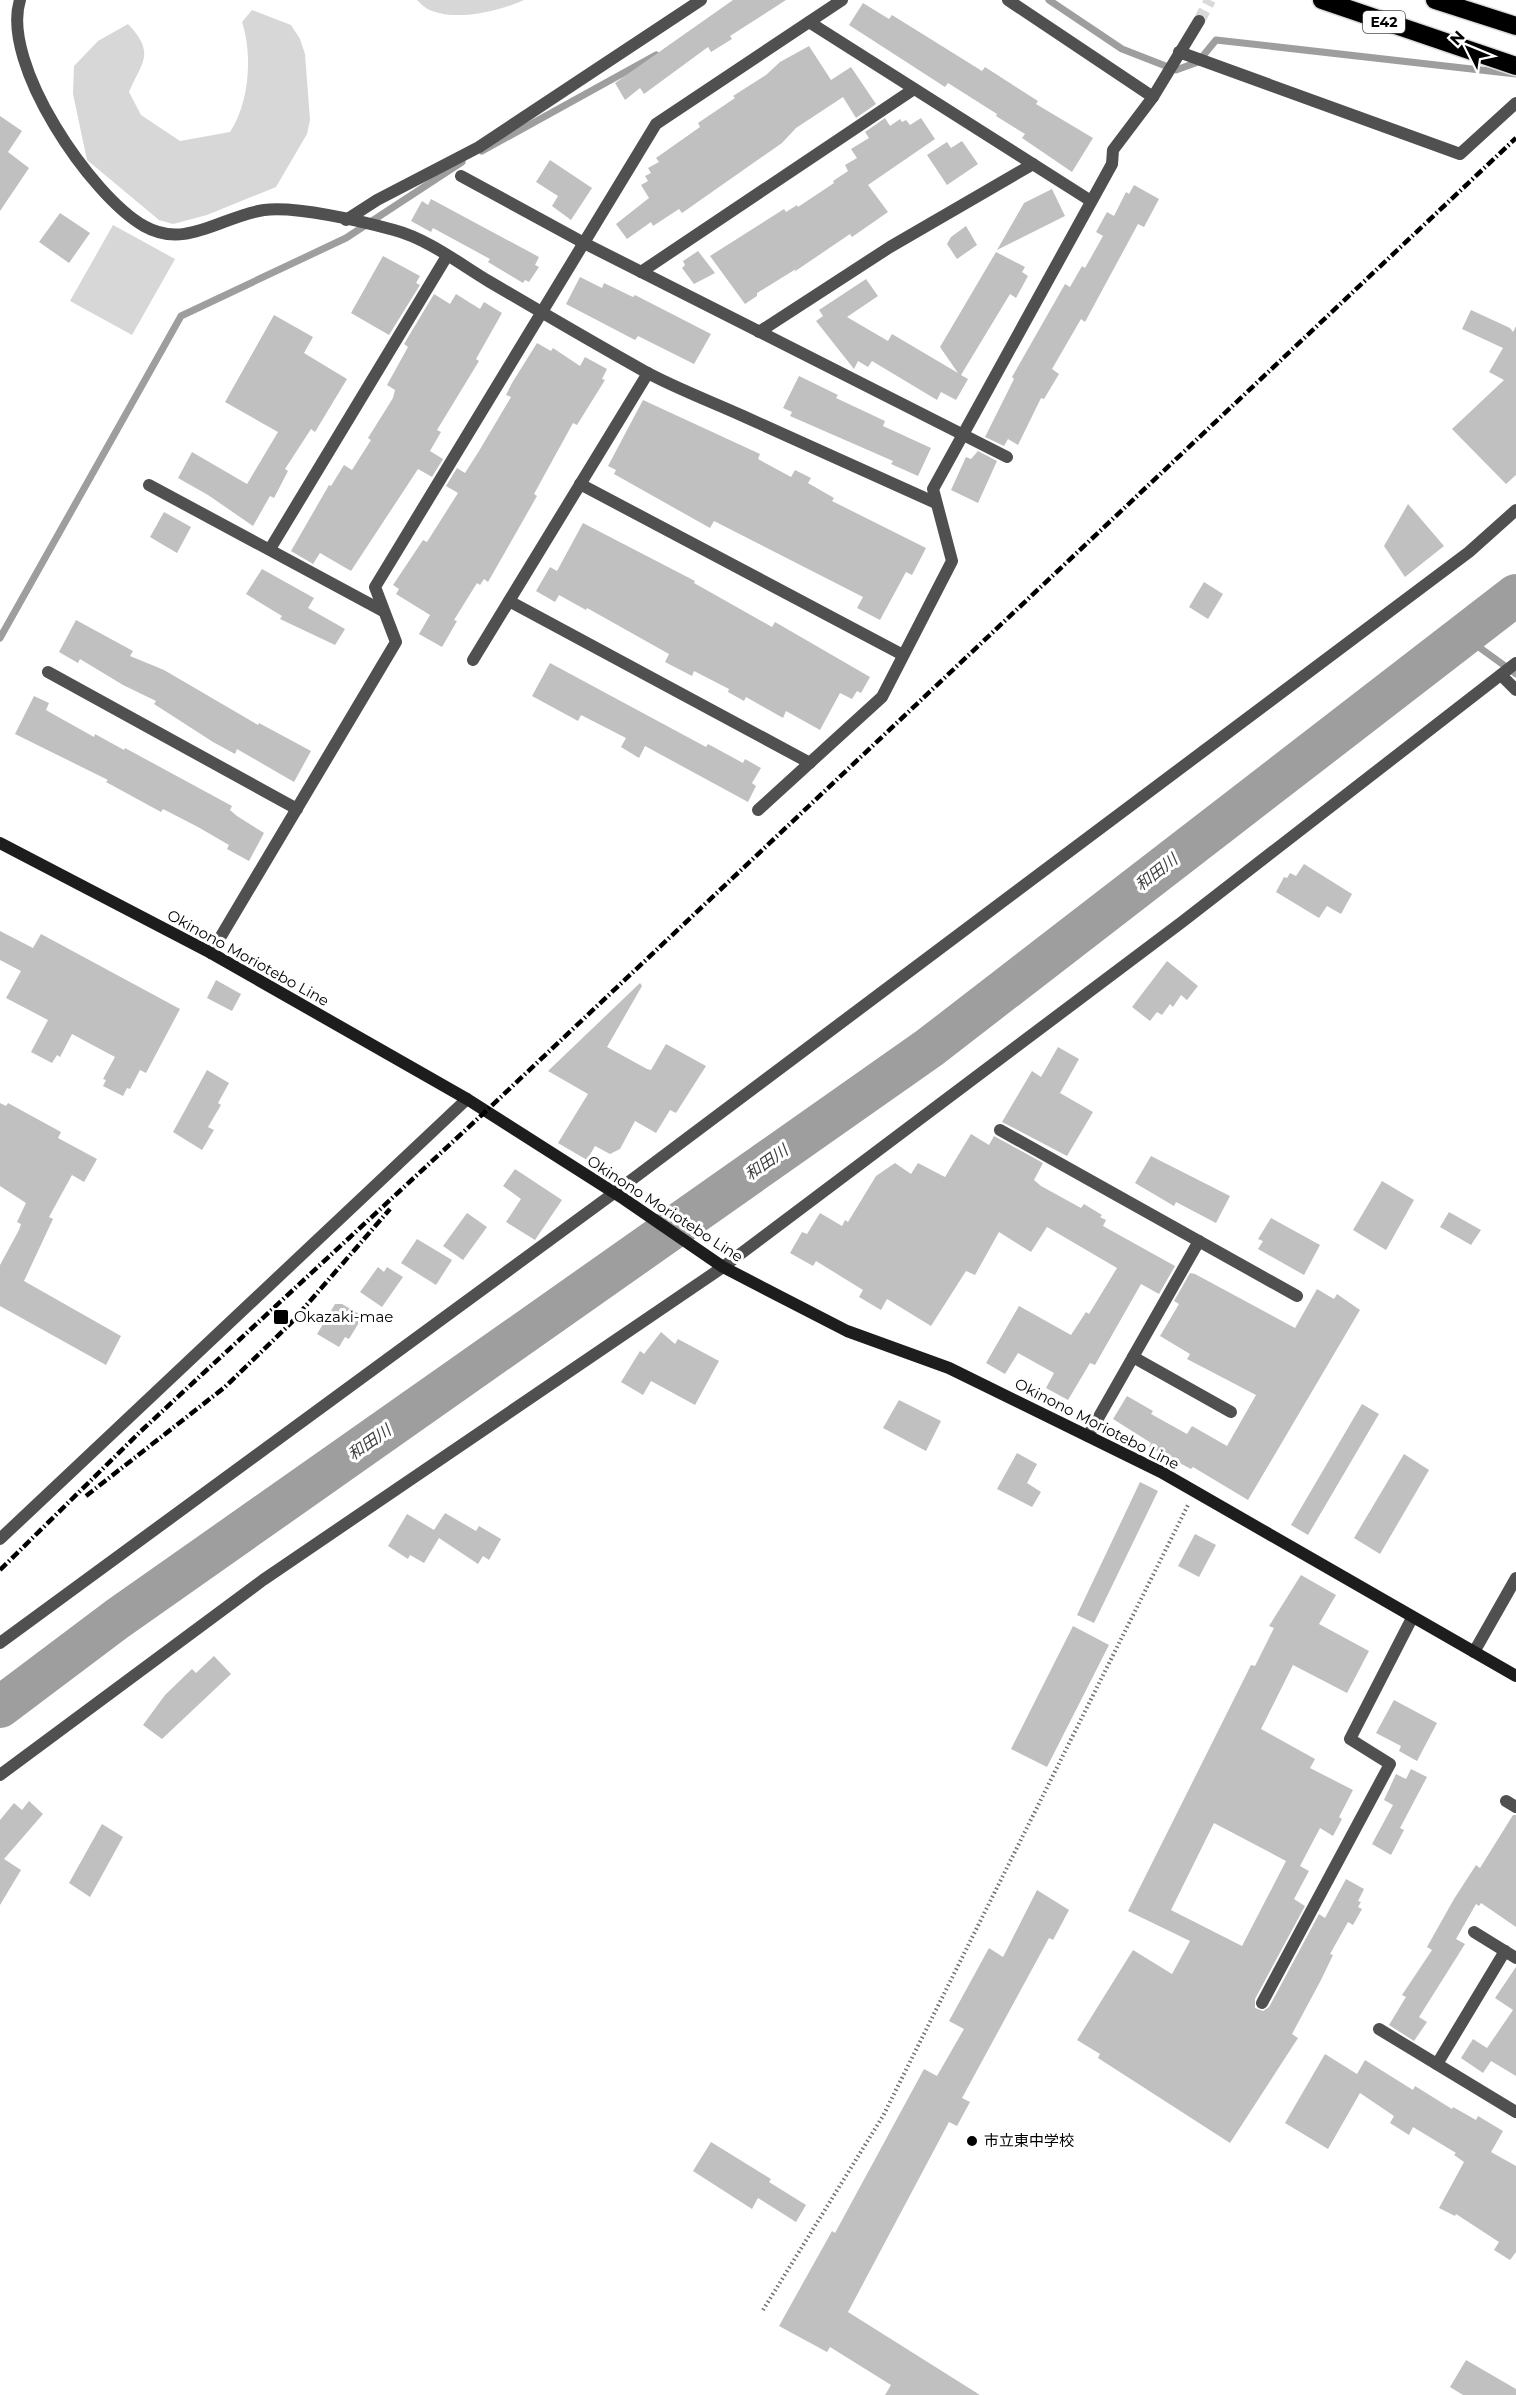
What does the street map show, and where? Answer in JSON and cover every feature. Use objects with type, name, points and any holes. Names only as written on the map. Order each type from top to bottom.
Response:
[{"type":"highway","name":"E42","points":[[1322,0],[1516,66]]},
{"type":"highway","points":[[1435,0],[1516,26]]},
{"type":"main road","name":"Okinono Moriotebo Line","points":[[0,843],[211,953],[467,1099],[619,1196],[723,1267],[848,1331],[949,1368],[1088,1436],[1195,1492],[1516,1676]]},
{"type":"street","points":[[20,0],[12,22],[13,46],[21,75],[40,117],[71,158],[124,212],[143,226],[164,235],[180,235],[264,210],[289,210],[397,231],[447,256],[648,373],[936,503]]},
{"type":"street","points":[[346,220],[377,200],[479,147],[701,0]]},
{"type":"street","points":[[211,953],[396,642],[375,587],[656,124],[842,0]]},
{"type":"street","points":[[1008,0],[1153,97]]},
{"type":"street","points":[[758,810],[882,697],[952,561],[933,489],[961,434],[1112,164],[1113,150],[1153,97],[1199,21]]},
{"type":"street","points":[[809,22],[1091,201]]},
{"type":"street","points":[[1179,52],[1460,154],[1516,103]]},
{"type":"street","points":[[641,272],[914,89]]},
{"type":"street","points":[[759,332],[890,247],[1034,164]]},
{"type":"street","points":[[461,176],[584,243],[1007,457]]},
{"type":"street","points":[[270,549],[447,256]]},
{"type":"street","points":[[473,660],[648,373]]},
{"type":"street","points":[[149,484],[383,611]]},
{"type":"street","points":[[580,484],[903,655]]},
{"type":"street","points":[[0,1643],[619,1196],[1469,552],[1516,510]]},
{"type":"street","points":[[509,600],[810,763]]},
{"type":"street","points":[[0,1775],[263,1580],[723,1267],[1182,922],[1516,663]]},
{"type":"street","points":[[48,672],[297,809]]},
{"type":"street","points":[[1501,675],[1516,690]]},
{"type":"street","points":[[0,1539],[467,1099]]},
{"type":"street","points":[[1000,1130],[1297,1296]]},
{"type":"street","points":[[1088,1436],[1199,1241]]},
{"type":"street","points":[[1133,1357],[1231,1412]]},
{"type":"street","points":[[1474,1652],[1516,1578]]},
{"type":"street","points":[[1262,2003],[1390,1764],[1350,1739],[1412,1618]]},
{"type":"street","points":[[1437,2064],[1511,1954],[1474,1932]]},
{"type":"street","points":[[1379,2029],[1516,2112]]},
{"type":"path","points":[[763,2310],[883,2116],[1195,1492]]},
{"type":"shaded area","points":[[417,0],[524,0],[491,11],[454,15],[430,10]]},
{"type":"shaded area","points":[[252,10],[291,25],[300,39],[305,54],[310,120],[307,134],[276,187],[207,215],[173,224],[159,220],[87,160],[73,94],[74,66],[98,41],[128,24],[137,34],[144,51],[142,65],[129,92],[141,115],[180,141],[230,132],[245,94],[248,64],[242,22]]},
{"type":"shaded area","points":[[113,225],[175,259],[132,335],[70,301]]},
{"type":"building","points":[[733,0],[786,0],[730,36],[732,39],[711,52],[708,47],[644,94],[640,88],[625,100],[615,83]]},
{"type":"building","points":[[863,3],[889,19],[892,15],[982,71],[985,67],[1038,101],[1036,104],[1093,138],[1072,172],[1022,138],[1025,134],[996,116],[997,114],[948,83],[945,87],[849,25]]},
{"type":"building","points":[[809,46],[831,80],[851,67],[876,104],[856,118],[843,97],[796,128],[782,143],[682,213],[679,209],[653,226],[651,222],[627,239],[616,224],[649,198],[641,185],[648,181],[645,176],[651,173],[648,168],[659,162],[656,158],[700,127],[698,123],[735,98],[733,96],[766,75],[780,62]]},
{"type":"building","points":[[0,116],[22,131],[8,152],[29,168],[0,211]]},
{"type":"building","points":[[885,118],[890,126],[900,119],[902,122],[906,120],[910,125],[921,118],[935,139],[868,185],[888,212],[852,237],[850,234],[794,272],[796,269],[757,293],[757,296],[745,304],[710,256],[784,209],[786,212],[797,205],[798,207],[834,183],[833,181],[848,171],[845,165],[857,158],[851,149],[869,138],[865,132]]},
{"type":"building","points":[[962,141],[978,164],[947,185],[927,155],[947,142],[951,148]]},
{"type":"building","points":[[550,160],[592,188],[571,220],[552,206],[558,196],[536,182]]},
{"type":"building","points":[[1134,185],[1159,199],[1144,227],[1138,224],[1085,322],[1081,319],[1052,369],[1059,374],[1044,399],[1041,398],[1018,445],[1008,439],[1004,446],[985,437],[1014,379],[1012,377],[1065,284],[1070,287],[1082,266],[1085,268],[1103,236],[1096,232],[1107,212],[1114,216],[1126,192],[1129,194]]},
{"type":"building","points":[[1052,189],[1065,216],[997,250],[1024,203]]},
{"type":"building","points":[[431,199],[539,257],[535,265],[539,267],[529,282],[525,280],[523,283],[488,262],[490,259],[433,228],[431,232],[411,221],[422,201],[428,205]]},
{"type":"building","points":[[60,213],[90,233],[69,263],[39,242]]},
{"type":"building","points":[[966,226],[977,245],[957,259],[947,244],[951,237]]},
{"type":"building","points":[[698,251],[715,273],[694,284],[682,268],[685,265],[683,261]]},
{"type":"building","points":[[996,252],[1025,267],[1022,272],[1028,276],[1016,298],[1010,294],[961,375],[968,379],[956,400],[941,392],[937,400],[872,361],[868,367],[858,361],[854,369],[816,321],[823,316],[819,310],[866,279],[878,296],[847,317],[888,341],[892,334],[958,373],[940,347]]},
{"type":"building","points":[[383,256],[420,276],[416,283],[420,285],[389,335],[351,313]]},
{"type":"building","points":[[580,277],[602,288],[604,283],[633,297],[635,295],[711,334],[694,364],[638,336],[635,340],[566,304]]},
{"type":"building","points":[[434,294],[450,304],[456,294],[480,309],[484,302],[502,313],[476,359],[479,361],[437,430],[441,432],[430,451],[443,459],[432,477],[418,469],[351,571],[320,553],[313,564],[291,551],[329,485],[331,486],[344,465],[352,470],[371,440],[368,438],[393,398],[395,390],[387,385],[408,347],[404,344]]},
{"type":"building","points":[[1471,310],[1510,328],[1513,332],[1516,326],[1516,475],[1506,484],[1452,429],[1504,380],[1489,372],[1503,348],[1462,329]]},
{"type":"building","points":[[274,315],[313,337],[304,353],[347,379],[315,432],[311,429],[285,469],[288,471],[274,498],[270,496],[253,526],[208,495],[178,478],[192,452],[247,484],[278,432],[225,402]]},
{"type":"building","points":[[537,343],[551,351],[553,348],[580,366],[585,357],[607,369],[602,379],[605,380],[577,425],[573,423],[534,494],[537,496],[488,582],[484,579],[480,585],[477,583],[454,620],[457,621],[442,647],[419,634],[430,615],[396,594],[399,589],[393,585],[423,540],[427,542],[458,493],[446,486],[457,468],[465,473],[479,451],[511,397],[506,395],[512,383]]},
{"type":"building","points":[[799,376],[838,395],[836,398],[885,421],[883,426],[931,448],[918,476],[891,464],[893,461],[790,416],[792,412],[783,408]]},
{"type":"building","points":[[643,400],[760,454],[758,459],[791,477],[795,470],[811,478],[808,483],[834,498],[832,501],[926,548],[912,575],[906,572],[880,620],[857,608],[863,597],[714,521],[710,528],[614,474],[616,470],[608,466]]},
{"type":"building","points":[[978,451],[997,461],[978,503],[951,490],[966,457],[971,459]]},
{"type":"building","points":[[1408,504],[1444,546],[1405,577],[1384,546]]},
{"type":"building","points":[[164,512],[191,527],[177,553],[150,537]]},
{"type":"building","points":[[583,523],[695,581],[694,583],[772,627],[775,622],[870,677],[861,693],[857,691],[852,699],[840,693],[820,730],[786,711],[783,718],[746,697],[744,701],[728,692],[729,689],[694,671],[692,676],[665,662],[669,654],[587,608],[586,610],[559,595],[555,602],[536,591],[550,567],[557,571]]},
{"type":"building","points":[[262,569],[314,598],[308,608],[345,629],[335,645],[280,619],[282,616],[246,594]]},
{"type":"building","points":[[1204,582],[1223,594],[1208,619],[1189,607]]},
{"type":"building","points":[[76,620],[133,651],[130,656],[164,670],[258,725],[259,723],[311,751],[294,782],[237,749],[235,754],[213,742],[154,704],[156,701],[123,685],[80,659],[78,663],[59,652]]},
{"type":"building","points":[[550,663],[706,747],[708,744],[743,763],[745,759],[761,768],[752,783],[756,786],[748,802],[645,746],[639,758],[621,747],[626,738],[581,715],[578,721],[532,696]]},
{"type":"building","points":[[34,696],[49,703],[46,710],[94,737],[95,734],[124,750],[125,748],[232,806],[230,810],[237,816],[264,833],[249,861],[227,849],[229,845],[198,827],[163,809],[161,812],[106,782],[108,780],[15,734]]},
{"type":"building","points":[[1304,864],[1352,894],[1341,914],[1327,906],[1319,918],[1276,892],[1284,877],[1287,878],[1290,873],[1296,876]]},
{"type":"building","points":[[0,931],[33,948],[41,934],[180,1009],[146,1073],[140,1070],[130,1089],[127,1088],[123,1096],[103,1086],[106,1080],[103,1079],[115,1057],[72,1034],[60,1057],[57,1055],[52,1063],[31,1052],[48,1020],[6,998],[21,971],[0,960]]},
{"type":"building","points":[[1167,961],[1198,986],[1187,1000],[1181,995],[1173,1007],[1170,1004],[1162,1015],[1157,1012],[1150,1021],[1132,1007]]},
{"type":"building","points":[[216,980],[241,994],[232,1011],[207,998]]},
{"type":"building","points":[[640,983],[642,986],[607,1047],[651,1070],[666,1044],[706,1066],[676,1113],[670,1110],[656,1133],[635,1121],[620,1149],[610,1154],[595,1146],[587,1160],[558,1143],[588,1094],[548,1071]]},
{"type":"building","points":[[1058,1047],[1079,1059],[1060,1093],[1093,1112],[1067,1156],[1002,1122],[1032,1071],[1041,1077]]},
{"type":"building","points":[[207,1070],[229,1083],[218,1103],[221,1105],[208,1127],[214,1130],[202,1150],[173,1132]]},
{"type":"building","points":[[0,1103],[6,1106],[8,1103],[61,1132],[58,1138],[97,1159],[84,1182],[72,1175],[49,1217],[53,1219],[24,1281],[121,1336],[106,1365],[0,1306],[0,1265],[19,1230],[21,1224],[17,1222],[26,1203],[0,1186]]},
{"type":"building","points":[[971,1134],[989,1145],[994,1136],[1043,1163],[1034,1180],[1041,1186],[1081,1208],[1084,1204],[1102,1215],[1100,1217],[1106,1220],[1103,1226],[1175,1266],[1159,1294],[1141,1284],[1095,1365],[1090,1363],[1068,1400],[1046,1388],[1054,1373],[1018,1353],[1005,1374],[986,1363],[1019,1306],[1071,1335],[1086,1312],[1089,1314],[1117,1268],[1047,1227],[1031,1252],[999,1232],[975,1275],[966,1271],[931,1326],[887,1299],[881,1310],[859,1297],[863,1290],[816,1261],[813,1266],[790,1253],[802,1232],[807,1234],[820,1213],[842,1226],[845,1220],[848,1222],[876,1176],[895,1163],[911,1174],[918,1163],[945,1177]]},
{"type":"building","points":[[1151,1156],[1230,1196],[1216,1223],[1176,1202],[1174,1206],[1135,1183]]},
{"type":"building","points":[[515,1169],[562,1200],[535,1240],[506,1222],[521,1199],[503,1186]]},
{"type":"building","points":[[1382,1181],[1414,1200],[1386,1250],[1353,1230]]},
{"type":"building","points":[[1449,1212],[1481,1230],[1471,1245],[1440,1227]]},
{"type":"building","points":[[467,1213],[487,1227],[463,1260],[443,1246]]},
{"type":"building","points":[[1271,1218],[1320,1245],[1304,1275],[1258,1249],[1263,1241],[1258,1239]]},
{"type":"building","points":[[417,1239],[452,1260],[436,1285],[401,1263]]},
{"type":"building","points":[[378,1267],[384,1272],[387,1267],[403,1277],[382,1307],[360,1292]]},
{"type":"building","points":[[1190,1273],[1295,1328],[1317,1289],[1334,1299],[1337,1294],[1360,1310],[1248,1500],[1193,1467],[1191,1469],[1149,1447],[1151,1443],[1113,1419],[1127,1396],[1153,1411],[1151,1414],[1187,1434],[1192,1426],[1227,1446],[1256,1395],[1187,1359],[1190,1354],[1160,1336],[1179,1304],[1174,1301]]},
{"type":"building","points":[[335,1304],[342,1304],[363,1316],[349,1339],[345,1337],[339,1347],[317,1334]]},
{"type":"building","points":[[661,1332],[675,1344],[678,1339],[719,1361],[695,1405],[651,1381],[643,1395],[621,1382],[640,1351],[644,1354]]},
{"type":"building","points":[[899,1400],[941,1421],[926,1451],[883,1428]]},
{"type":"building","points":[[1362,1404],[1379,1414],[1308,1535],[1291,1525]]},
{"type":"building","points":[[1017,1453],[1037,1464],[1027,1483],[1041,1492],[1032,1507],[997,1489]]},
{"type":"building","points":[[1404,1454],[1429,1470],[1380,1554],[1354,1538]]},
{"type":"building","points":[[1140,1482],[1158,1491],[1094,1623],[1077,1615]]},
{"type":"building","points":[[445,1513],[476,1531],[479,1526],[501,1539],[489,1560],[483,1556],[478,1564],[439,1538],[424,1563],[410,1555],[408,1559],[388,1546],[407,1514],[434,1530]]},
{"type":"building","points":[[1195,1534],[1216,1545],[1199,1577],[1178,1566]]},
{"type":"building","points":[[1301,1575],[1336,1595],[1319,1624],[1369,1651],[1347,1693],[1293,1665],[1261,1729],[1315,1759],[1310,1768],[1353,1790],[1339,1817],[1342,1819],[1333,1836],[1320,1828],[1300,1866],[1309,1871],[1294,1899],[1305,1906],[1255,1999],[1255,2008],[1263,2011],[1269,2007],[1319,1914],[1325,1918],[1346,1879],[1364,1889],[1358,1901],[1361,1902],[1358,1907],[1362,1909],[1353,1925],[1348,1922],[1330,1954],[1333,1955],[1292,2034],[1298,2038],[1230,2143],[1098,2058],[1100,2054],[1077,2040],[1133,1950],[1172,1974],[1190,1941],[1128,1911],[1251,1665],[1255,1666],[1274,1628],[1269,1626]],"holes":[[[1214,1823],[1286,1861],[1242,1946],[1171,1910]]]},
{"type":"building","points":[[1073,1626],[1109,1645],[1047,1767],[1011,1749]]},
{"type":"building","points":[[214,1656],[231,1674],[162,1739],[143,1725],[165,1695],[192,1669],[196,1673]]},
{"type":"building","points":[[1394,1700],[1437,1723],[1417,1761],[1399,1751],[1401,1746],[1376,1733]]},
{"type":"building","points":[[1411,1769],[1427,1777],[1400,1828],[1404,1830],[1391,1855],[1372,1844],[1393,1805],[1384,1800],[1396,1774],[1406,1779]]},
{"type":"building","points":[[29,1801],[43,1814],[4,1859],[21,1870],[0,1905],[0,1820],[14,1803],[22,1810]]},
{"type":"building","points":[[1513,1815],[1516,1815],[1516,1927],[1481,1903],[1479,1906],[1476,1904],[1456,1939],[1465,1944],[1419,2017],[1427,2022],[1414,2041],[1389,2025],[1406,1997],[1402,1995],[1432,1950],[1427,1947],[1454,1899],[1476,1865],[1480,1868]]},
{"type":"building","points":[[102,1824],[123,1837],[90,1897],[69,1883]]},
{"type":"building","points":[[1037,1890],[1069,1910],[1053,1940],[1049,1938],[962,2098],[970,2102],[957,2126],[949,2122],[848,2312],[980,2395],[885,2395],[891,2385],[830,2347],[827,2352],[779,2326],[832,2231],[835,2233],[924,2069],[937,2076],[964,2029],[949,2021],[989,1948],[1003,1957]]},
{"type":"building","points":[[1516,1967],[1516,2076],[1491,2061],[1483,2073],[1461,2058],[1473,2039],[1487,2048],[1513,2010],[1495,1998]]},
{"type":"building","points":[[1325,2054],[1357,2074],[1365,2060],[1413,2090],[1415,2086],[1452,2109],[1453,2107],[1476,2120],[1478,2116],[1503,2131],[1491,2152],[1516,2166],[1516,2252],[1510,2260],[1494,2250],[1499,2242],[1456,2214],[1455,2216],[1439,2208],[1464,2162],[1454,2155],[1456,2153],[1413,2127],[1409,2135],[1390,2123],[1394,2116],[1360,2093],[1328,2149],[1285,2123]]},
{"type":"building","points":[[711,2142],[771,2179],[769,2182],[806,2205],[796,2222],[758,2198],[752,2209],[693,2171]]},
{"type":"building","points":[[1466,2360],[1516,2389],[1516,2395],[1463,2395],[1450,2387]]},
{"type":"waterway","points":[[1049,0],[1122,49],[1176,70],[1198,62],[1216,40],[1516,74]]},
{"type":"waterway","points":[[482,151],[656,55]]},
{"type":"waterway","points":[[0,638],[181,316],[346,238],[462,162]]},
{"type":"waterway","name":"和田川","points":[[0,1707],[117,1619],[929,1048],[1516,595]]},
{"type":"waterway","points":[[1465,637],[1516,674]]},
{"type":"tunnel","points":[[1199,21],[1210,0]]},
{"type":"railway","points":[[0,1570],[141,1431],[486,1111],[1516,138]]},
{"type":"railway","points":[[86,1496],[225,1387],[291,1323],[390,1209]]},
{"type":"place","name":"Okazaki-mae","points":[[281,1317]]},
{"type":"place","name":"市立東中学校","points":[[972,2141]]}]
